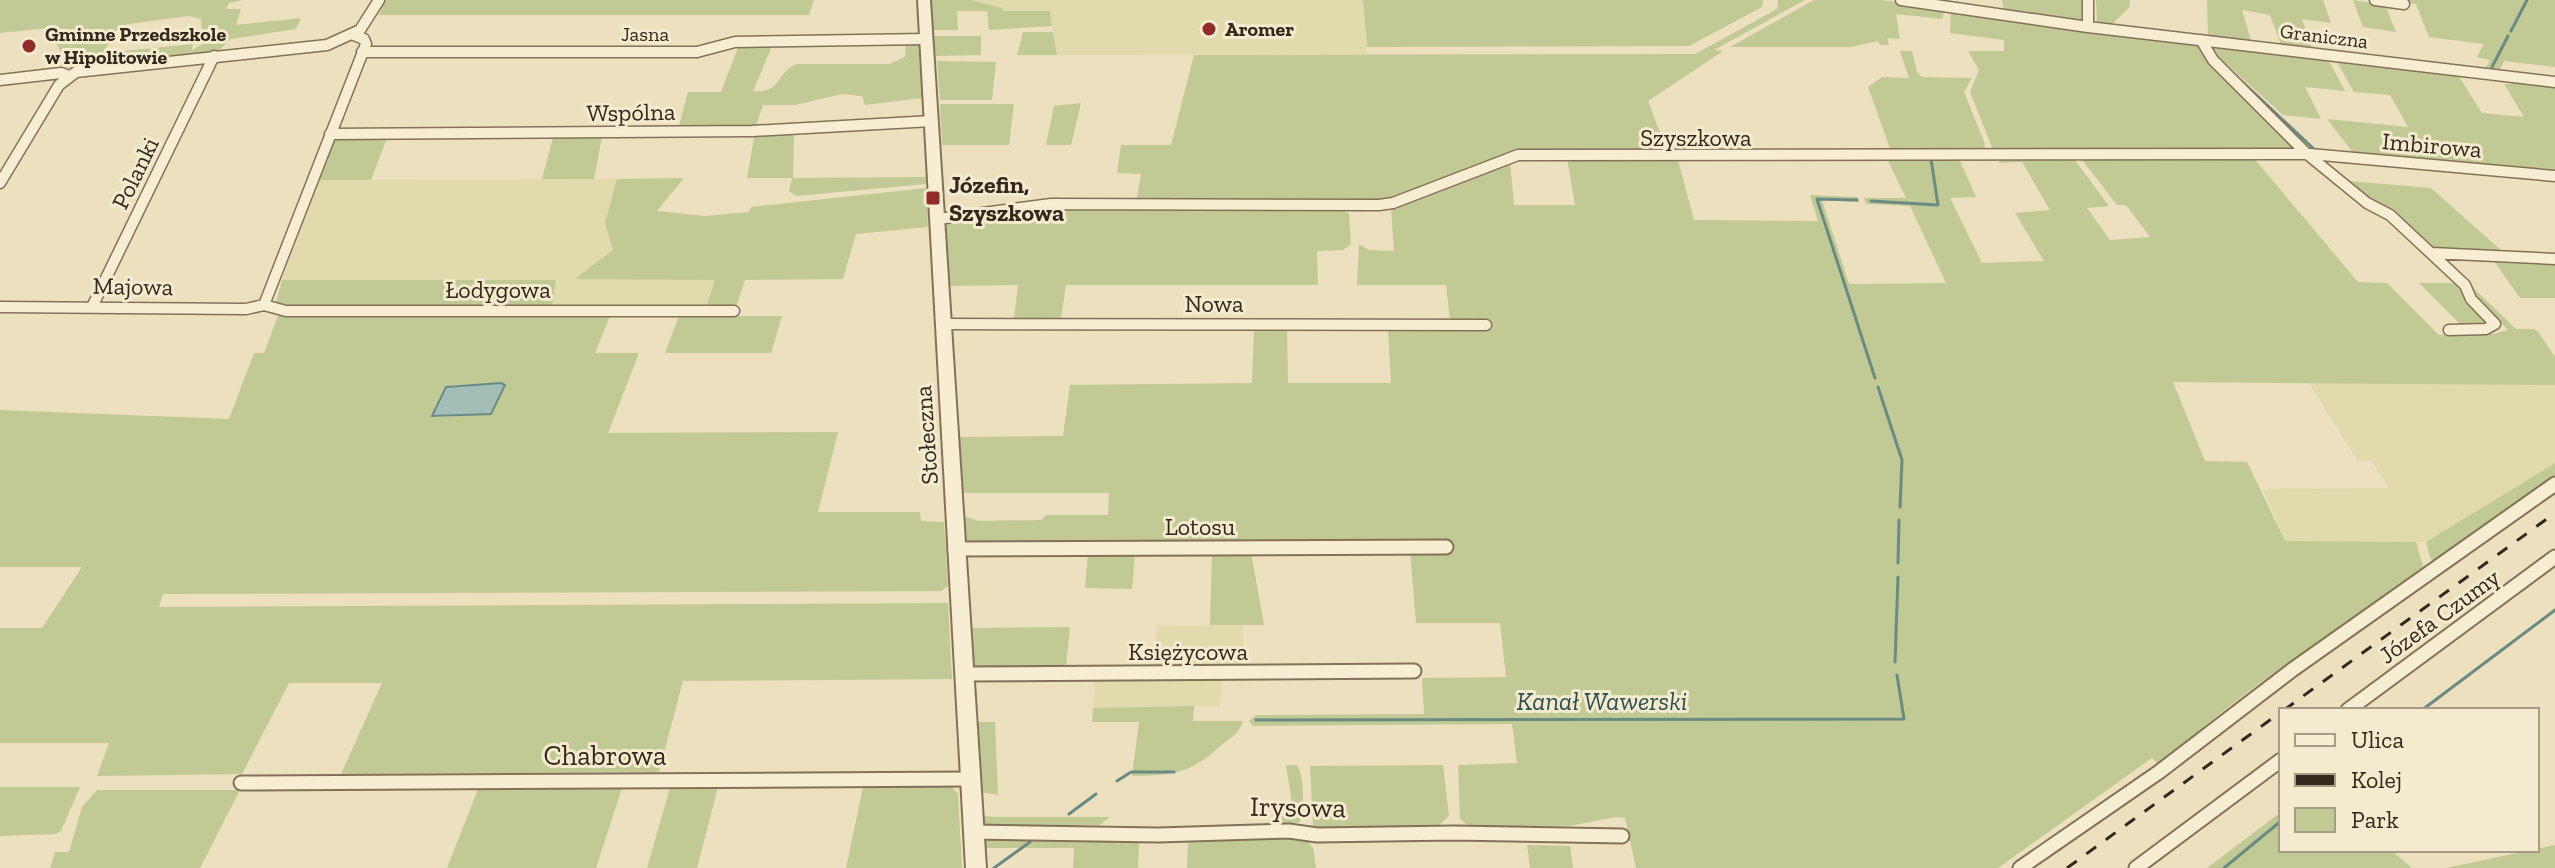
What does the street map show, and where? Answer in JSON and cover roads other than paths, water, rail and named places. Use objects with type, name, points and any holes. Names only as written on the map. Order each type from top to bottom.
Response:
[{"type":"street","points":[[0,183],[59,85],[69,76],[85,69],[327,45],[354,35],[372,19],[379,0]]},
{"type":"street","name":"Stołeczna","points":[[924,0],[976,868]]},
{"type":"street","name":"Graniczna","points":[[1901,0],[2088,27],[2555,82]]},
{"type":"street","points":[[2088,0],[2088,27]]},
{"type":"street","points":[[2375,0],[2404,4]]},
{"type":"street","points":[[264,305],[366,42],[354,35]]},
{"type":"street","name":"Jasna","points":[[362,52],[697,52],[735,42],[926,39]]},
{"type":"street","points":[[2201,40],[2213,60],[2307,154],[2367,203],[2390,215],[2465,285],[2471,299],[2494,320],[2494,327],[2449,330]]},
{"type":"street","name":"Polanki","points":[[92,307],[214,56]]},
{"type":"street","points":[[0,80],[61,73],[69,76]]},
{"type":"street","name":"Wspólna","points":[[330,134],[752,131],[932,121]]},
{"type":"street","name":"Imbirowa","points":[[2307,154],[2555,176]]},
{"type":"street","name":"Szyszkowa","points":[[938,219],[1051,204],[1379,205],[1418,194],[1518,155],[2307,154]]},
{"type":"street","points":[[2432,253],[2555,259]]},
{"type":"street","name":"Majowa","points":[[0,307],[246,309],[264,305]]},
{"type":"street","name":"Łodygowa","points":[[264,305],[286,311],[734,311]]},
{"type":"street","name":"Nowa","points":[[942,324],[1486,325]]},
{"type":"street","points":[[2020,868],[2159,772],[2292,670],[2555,484]]},
{"type":"street","name":"Lotosu","points":[[955,549],[1446,547]]},
{"type":"street","name":"Józefa Czumy","points":[[2351,708],[2555,557]]},
{"type":"street","name":"Księżycowa","points":[[963,674],[1414,671]]},
{"type":"street","points":[[2136,868],[2279,761]]},
{"type":"street","name":"Chabrowa","points":[[241,783],[970,779]]},
{"type":"street","name":"Irysowa","points":[[974,832],[1158,835],[1289,831],[1317,835],[1622,836]]},
{"type":"water","points":[[505,385],[491,414],[432,416],[446,387]]},
{"type":"waterway","name":"Kanał Wawerski","points":[[2511,31],[2527,0]]},
{"type":"waterway","name":"Kanał Wawerski","points":[[2492,67],[2508,36]]},
{"type":"waterway","name":"Kanał Wawerski","points":[[2236,76],[2315,150]]},
{"type":"waterway","name":"Kanał Wawerski","points":[[1871,201],[1938,205],[1931,159]]},
{"type":"waterway","name":"Kanał Wawerski","points":[[1857,200],[1817,199],[1875,378]]},
{"type":"waterway","name":"Kanał Wawerski","points":[[1878,387],[1902,460],[1900,507]]},
{"type":"waterway","name":"Kanał Wawerski","points":[[1898,563],[1899,520]]},
{"type":"waterway","name":"Kanał Wawerski","points":[[1895,662],[1898,577]]},
{"type":"waterway","points":[[2425,708],[2555,610]]},
{"type":"waterway","name":"Kanał Wawerski","points":[[1256,720],[1904,719],[1897,675]]},
{"type":"waterway","name":"Kanał Wawerski","points":[[1117,781],[1131,772],[1174,772]]},
{"type":"waterway","name":"Kanał Wawerski","points":[[1069,814],[1096,794]]},
{"type":"waterway","points":[[2224,868],[2279,823]]},
{"type":"waterway","name":"Kanał Wawerski","points":[[994,868],[1030,842]]},
{"type":"railway","points":[[2287,708],[2555,513]]},
{"type":"railway","points":[[2067,868],[2279,713]]},
{"type":"place","name":"Aromer","points":[[1209,29]]},
{"type":"place","name":"Gminne Przedszkole w Hipolitowie","points":[[29,46]]},
{"type":"place","name":"Józefin, Szyszkowa","points":[[933,198]]}]
